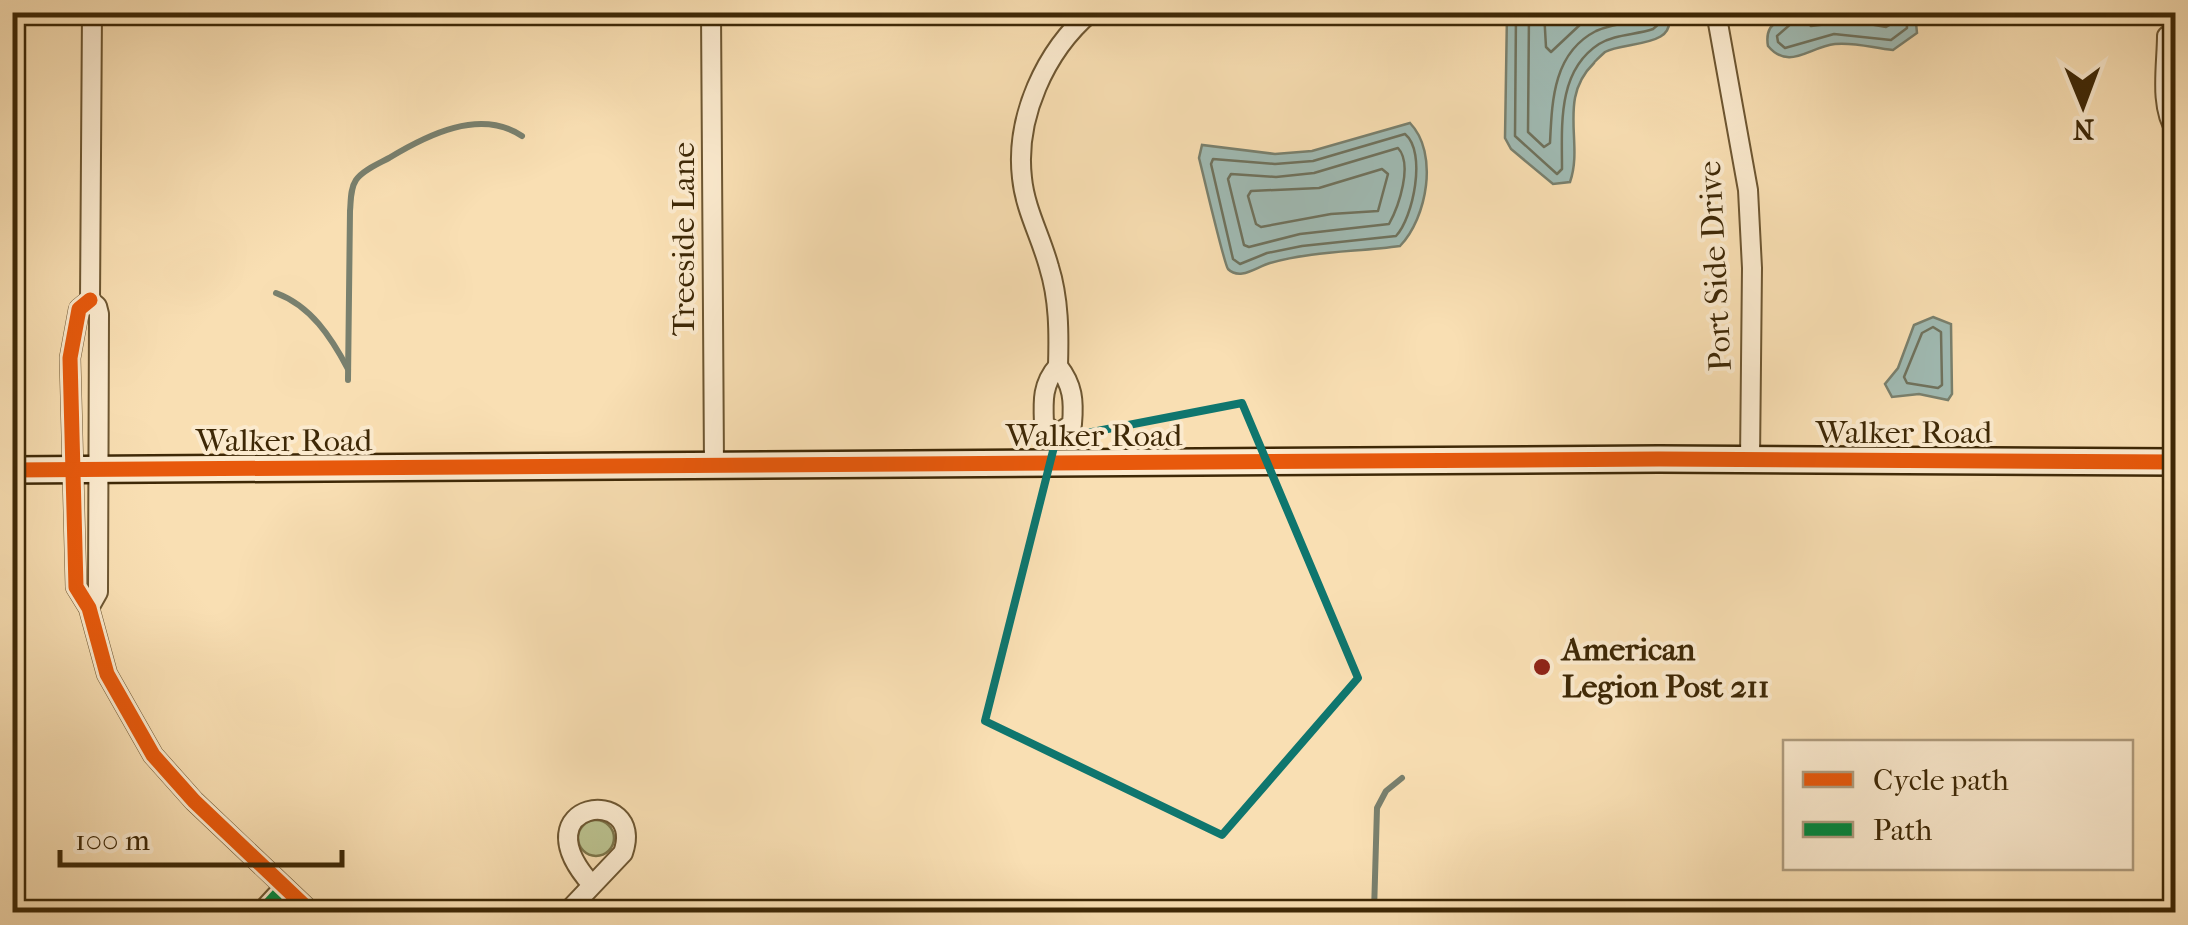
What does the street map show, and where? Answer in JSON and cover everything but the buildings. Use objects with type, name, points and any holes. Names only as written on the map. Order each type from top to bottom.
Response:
[{"type":"street","points":[[85,469],[99,314],[90,300],[92,12]]},
{"type":"street","name":"Treeside Lane","points":[[711,12],[714,465]]},
{"type":"street","points":[[1057,434],[1072,424],[1074,404],[1070,385],[1058,366],[1054,285],[1024,190],[1022,153],[1030,108],[1046,66],[1091,12]]},
{"type":"street","name":"Port Side Drive","points":[[1716,12],[1748,190],[1752,268],[1750,459]]},
{"type":"street","points":[[2167,36],[2167,100],[2170,122],[2176,131]]},
{"type":"street","points":[[90,300],[79,308],[71,342],[98,592],[90,608],[106,674],[152,756],[311,912]]},
{"type":"street","points":[[1057,434],[1044,424],[1043,396],[1049,377],[1058,366]]},
{"type":"street","points":[[1057,434],[1057,463]]},
{"type":"street","name":"Walker Road","points":[[12,470],[1750,459],[2176,462]]},
{"type":"street","points":[[566,912],[592,886]]},
{"type":"street","points":[[261,912],[284,887]]},
{"type":"highlighted area","points":[[1242,403],[1358,678],[1222,835],[985,721],[1056,439]]},
{"type":"green space","points":[[596,820],[609,825],[614,838],[609,851],[596,856],[583,851],[578,838],[583,825]]},
{"type":"water","points":[[1667,12],[1669,24],[1659,38],[1605,52],[1583,77],[1574,106],[1574,167],[1570,182],[1553,184],[1511,149],[1505,138],[1507,13]]},
{"type":"water","points":[[1915,13],[1917,33],[1893,50],[1835,44],[1784,57],[1768,46],[1768,35],[1776,22],[1793,15]]},
{"type":"water","points":[[1410,123],[1424,151],[1426,185],[1417,219],[1400,246],[1302,256],[1238,274],[1228,269],[1199,158],[1202,145],[1275,154],[1312,151]]},
{"type":"water","points":[[1933,317],[1951,324],[1952,394],[1948,400],[1919,394],[1892,397],[1885,384],[1898,368],[1914,325]]},
{"type":"waterway","points":[[348,380],[350,211],[356,180],[404,149],[454,128],[489,124],[522,136]]},
{"type":"waterway","points":[[276,293],[300,306],[319,324],[348,369]]},
{"type":"waterway","points":[[1374,912],[1377,808],[1386,791],[1402,778]]},
{"type":"marked path","points":[[261,912],[284,887]]},
{"type":"cycle path","points":[[90,300],[79,309],[70,358],[76,587],[89,608],[107,674],[153,755],[194,801],[311,912]]},
{"type":"cycle path","points":[[12,470],[1659,459],[2176,462]]},
{"type":"place","name":"American Legion Post 211","points":[[1542,667]]}]
